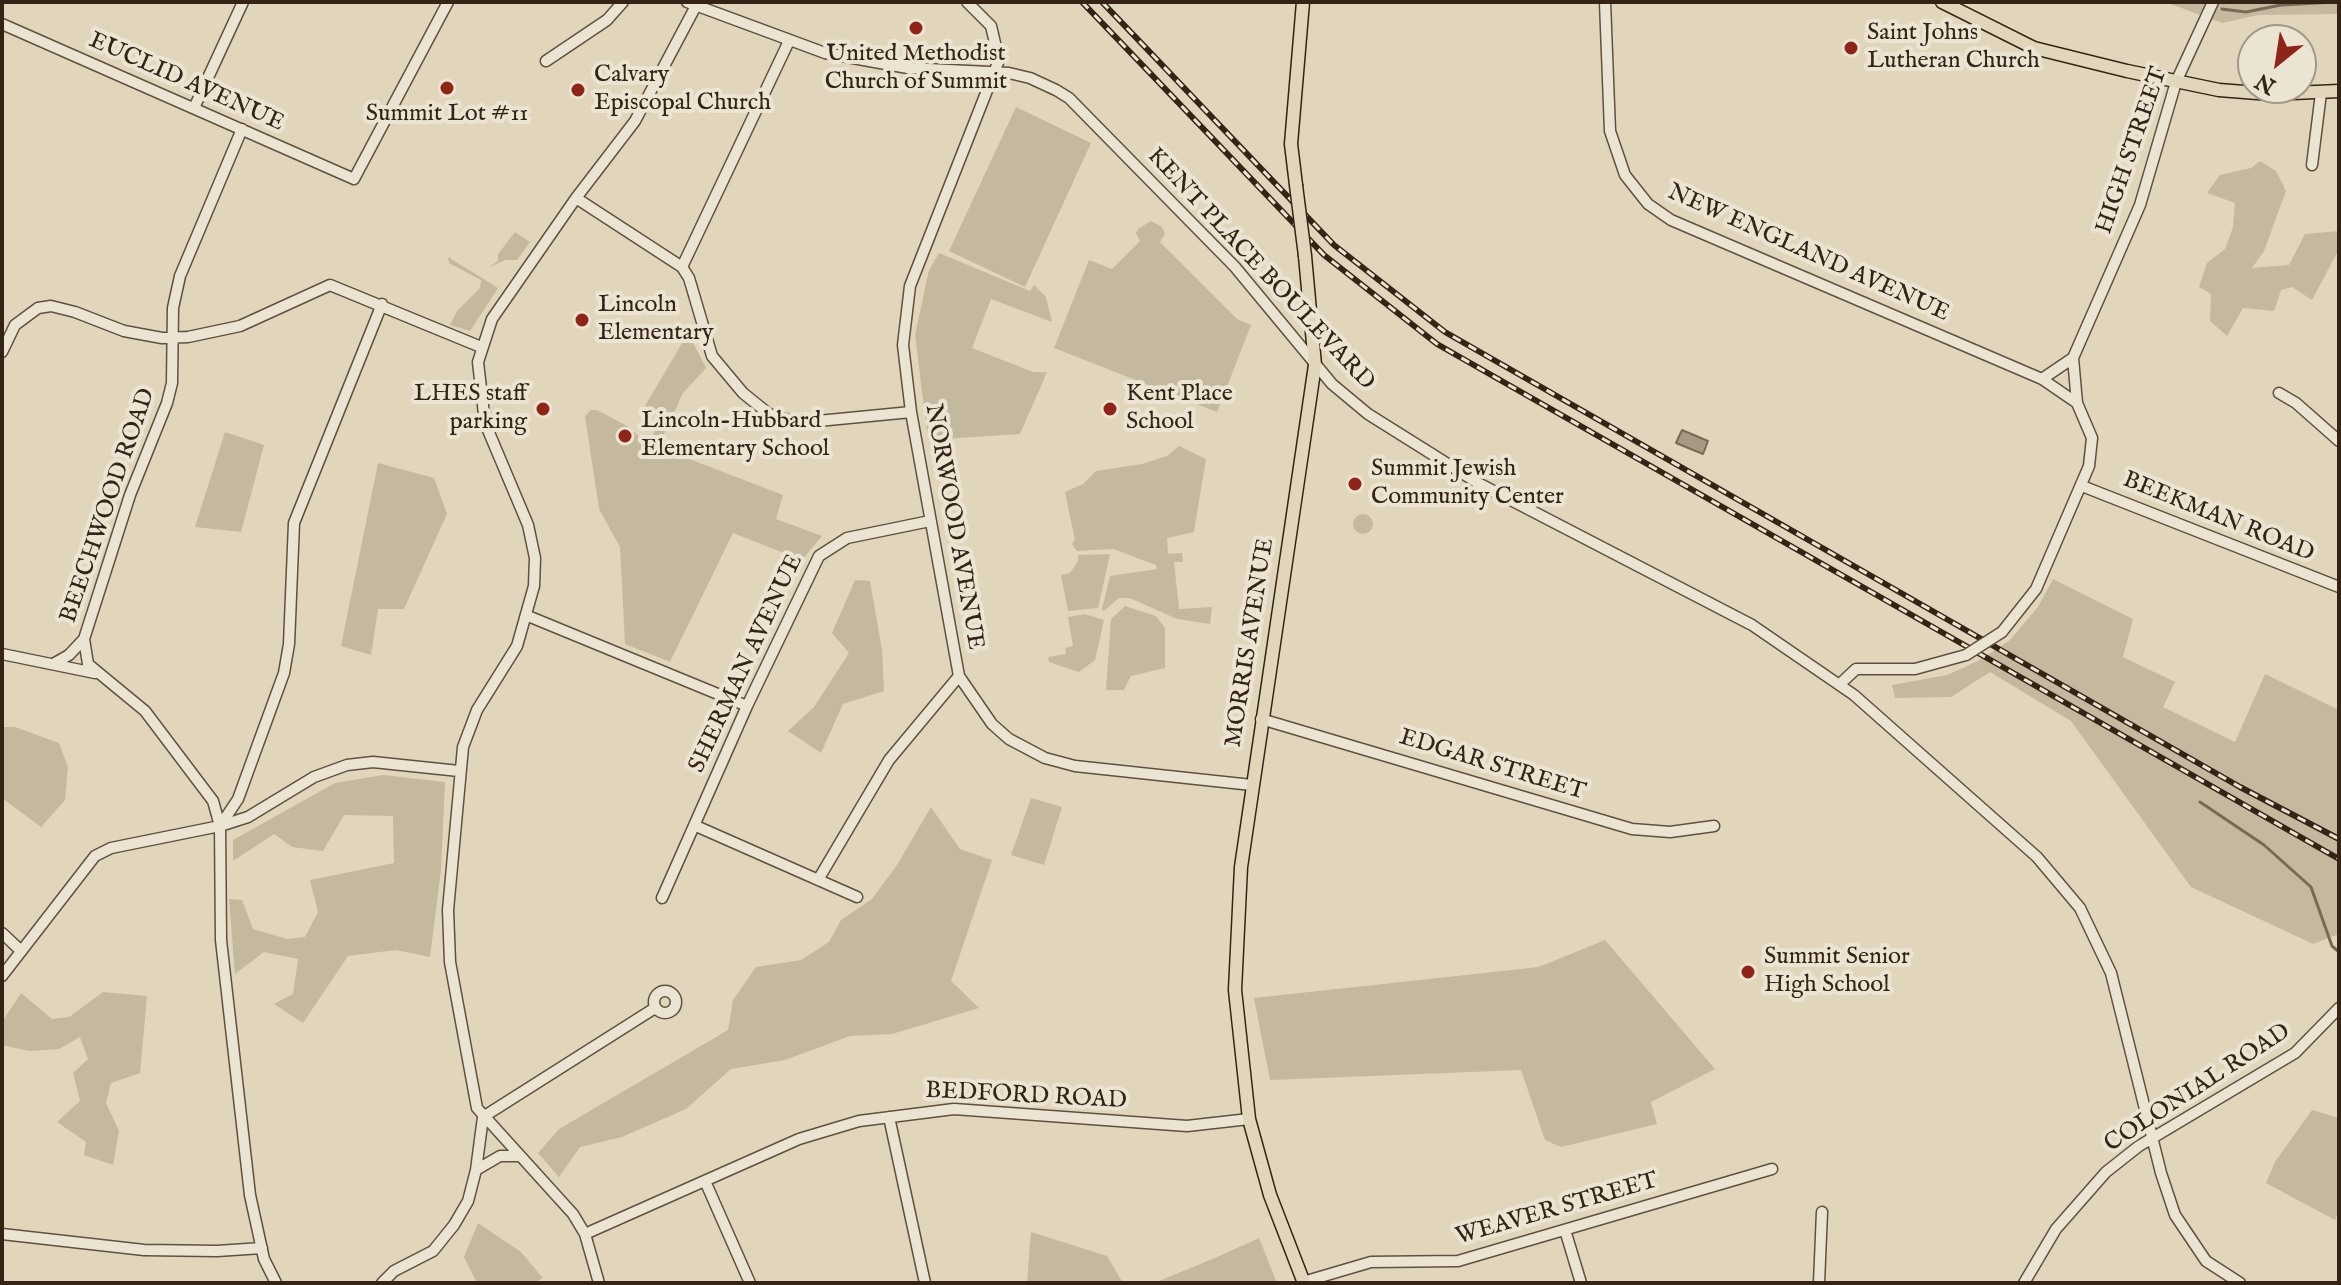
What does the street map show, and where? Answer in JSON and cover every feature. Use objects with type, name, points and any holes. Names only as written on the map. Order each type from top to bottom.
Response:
[{"type":"main road","name":"MORRIS AVENUE","points":[[1303,2],[1291,144],[1315,365],[1241,867],[1235,963],[1236,1016],[1249,1119],[1270,1194],[1304,1283]]},
{"type":"main road","points":[[1942,2],[1986,27],[2034,48],[2176,82],[2270,94],[2339,91]]},
{"type":"street","points":[[194,108],[243,2]]},
{"type":"street","name":"EUCLID AVENUE","points":[[2,24],[354,179],[448,2]]},
{"type":"street","points":[[546,61],[607,20],[623,2]]},
{"type":"street","points":[[967,2],[985,18],[996,35],[997,71]]},
{"type":"street","name":"NEW ENGLAND AVENUE","points":[[1605,2],[1610,131],[1625,175],[1648,204],[1671,220],[2060,388]]},
{"type":"street","name":"HIGH STREET","points":[[1840,684],[1856,669],[1915,669],[1966,655],[2002,632],[2031,598],[2082,486],[2092,453],[2092,438],[2077,403],[2073,358],[2140,205],[2176,82],[2213,2]]},
{"type":"street","points":[[599,1283],[585,1234],[553,1191],[483,1117],[475,1099],[448,935],[459,771],[468,730],[517,646],[528,616],[534,586],[535,558],[528,525],[485,423],[478,378],[481,347],[500,307],[576,198],[635,121],[694,3]]},
{"type":"street","name":"KENT PLACE BOULEVARD","points":[[694,3],[789,41],[847,58],[908,68],[997,71],[1036,80],[1069,98],[1235,267],[1315,365],[1368,414],[1437,459],[1752,625],[1840,684],[2037,857],[2080,908],[2111,973],[2168,1195],[2185,1234],[2206,1261],[2240,1283]]},
{"type":"street","points":[[682,267],[789,41]]},
{"type":"street","name":"NORWOOD AVENUE","points":[[997,71],[910,286],[903,345],[911,412],[959,676],[992,724],[1009,739],[1045,758],[1075,766],[1252,785]]},
{"type":"street","points":[[2312,165],[2321,93]]},
{"type":"street","name":"BEECHWOOD ROAD","points":[[97,674],[88,664],[84,639],[130,495],[167,403],[172,383],[177,284],[242,129]]},
{"type":"street","points":[[576,198],[682,267],[689,278],[712,356],[743,393],[769,414],[788,420],[818,421],[911,412]]},
{"type":"street","points":[[2,352],[15,325],[38,308],[51,306],[124,331],[174,338],[240,326],[322,286],[336,286],[481,347]]},
{"type":"street","points":[[220,826],[238,799],[284,673],[294,523],[382,304]]},
{"type":"street","points":[[2042,379],[2073,358]]},
{"type":"street","name":"HIGH STREET","points":[[2060,388],[2077,403]]},
{"type":"street","points":[[2279,393],[2296,403],[2339,441]]},
{"type":"street","name":"BEEKMAN ROAD","points":[[2082,486],[2339,587]]},
{"type":"street","name":"SHERMAN AVENUE","points":[[662,898],[812,567],[827,547],[847,538],[930,521]]},
{"type":"street","points":[[528,616],[747,706]]},
{"type":"street","points":[[53,663],[69,655],[84,639]]},
{"type":"street","points":[[2,654],[97,674],[145,711],[213,801],[220,826],[221,940],[250,1195],[262,1248],[276,1283]]},
{"type":"street","points":[[818,880],[889,760],[959,676]]},
{"type":"street","name":"EDGAR STREET","points":[[1261,719],[1632,829],[1670,832],[1714,826]]},
{"type":"street","points":[[2,976],[19,949],[95,856],[111,848],[220,826],[259,811],[324,771],[347,765],[373,762],[459,771]]},
{"type":"street","points":[[696,826],[857,897]]},
{"type":"street","points":[[2,933],[19,949]]},
{"type":"street","points":[[483,1117],[655,1008]]},
{"type":"street","name":"COLONIAL ROAD","points":[[2024,1283],[2056,1229],[2080,1199],[2121,1159],[2295,1053],[2339,1008]]},
{"type":"street","name":"BEDFORD ROAD","points":[[585,1234],[799,1139],[916,1111],[979,1110],[1203,1126],[1249,1119]]},
{"type":"street","points":[[382,1283],[394,1271],[442,1242],[468,1201],[476,1170],[483,1117]]},
{"type":"street","points":[[889,1117],[925,1283]]},
{"type":"street","points":[[476,1170],[500,1156],[518,1156]]},
{"type":"street","name":"WEAVER STREET","points":[[1304,1283],[1371,1262],[1458,1261],[1772,1169]]},
{"type":"street","points":[[705,1181],[750,1283]]},
{"type":"street","points":[[1819,1283],[1822,1212]]},
{"type":"street","points":[[1565,1230],[1581,1283]]},
{"type":"street","points":[[2,1234],[144,1250],[262,1248]]},
{"type":"shaded area","points":[[2165,2],[2339,2],[2339,14],[2258,15],[2222,23]]},
{"type":"shaded area","points":[[1016,107],[1091,143],[1025,287],[949,251]]},
{"type":"shaded area","points":[[2260,161],[2276,171],[2286,191],[2264,251],[2252,268],[2289,265],[2305,234],[2339,231],[2339,249],[2312,300],[2292,287],[2281,290],[2274,311],[2243,308],[2227,336],[2210,321],[2211,294],[2199,287],[2207,263],[2225,249],[2233,227],[2235,203],[2207,193],[2220,175],[2251,168]]},
{"type":"shaded area","points":[[1151,221],[1162,227],[1165,234],[1160,242],[1237,319],[1251,325],[1217,412],[1054,348],[1089,260],[1112,269],[1140,241],[1136,233],[1138,229]]},
{"type":"shaded area","points":[[515,232],[530,242],[517,260],[505,260],[488,268],[498,261],[498,254]]},
{"type":"shaded area","points":[[939,253],[1030,291],[1034,285],[1046,297],[1052,322],[991,299],[972,348],[1033,372],[1047,372],[1020,434],[928,440],[915,335],[929,270]]},
{"type":"shaded area","points":[[448,257],[498,288],[470,331],[450,325],[457,311],[480,288],[481,280],[449,263]]},
{"type":"shaded area","points":[[688,333],[706,368],[683,393],[658,447],[783,495],[776,519],[822,536],[802,560],[733,533],[670,662],[625,644],[620,547],[599,509],[585,416],[591,410],[597,410],[627,426],[649,445],[662,412],[645,406]]},
{"type":"shaded area","points":[[1682,430],[1708,441],[1703,454],[1676,443]]},
{"type":"shaded area","points":[[225,432],[264,445],[241,532],[195,527]]},
{"type":"shaded area","points":[[1179,446],[1206,459],[1194,532],[1167,538],[1168,554],[1182,553],[1183,562],[1174,562],[1179,609],[1212,607],[1210,624],[1177,619],[1130,598],[1119,598],[1104,611],[1110,576],[1157,569],[1156,565],[1113,549],[1077,551],[1072,544],[1075,540],[1065,492],[1083,484],[1096,471],[1142,464],[1167,456]]},
{"type":"shaded area","points":[[378,463],[434,478],[447,514],[404,609],[378,609],[371,655],[341,646]]},
{"type":"shaded area","points":[[1359,514],[1367,514],[1373,524],[1367,534],[1359,534],[1353,528],[1353,520]]},
{"type":"shaded area","points":[[1110,554],[1098,608],[1068,611],[1061,575],[1070,573],[1078,561],[1078,555]]},
{"type":"shaded area","points":[[2053,579],[2133,619],[2123,657],[2175,682],[2163,707],[2235,742],[2265,674],[2339,710],[2339,934],[2313,944],[2191,887],[2071,721],[1990,672],[1951,697],[1895,698],[1892,685],[1947,675],[1978,661],[2009,641],[2038,607]]},
{"type":"shaded area","points":[[855,580],[870,581],[882,650],[884,691],[843,704],[821,753],[788,731],[814,707],[849,653],[832,633]]},
{"type":"shaded area","points":[[1125,606],[1156,616],[1165,628],[1165,668],[1131,676],[1124,690],[1106,690],[1111,619]]},
{"type":"shaded area","points":[[1085,614],[1104,620],[1095,660],[1079,672],[1049,662],[1048,657],[1066,654],[1065,648],[1073,646],[1068,617]]},
{"type":"shaded area","points":[[2,727],[15,727],[59,743],[68,767],[65,800],[41,827],[2,798]]},
{"type":"shaded area","points":[[383,775],[445,782],[441,870],[430,957],[396,950],[348,956],[303,1023],[274,1004],[293,994],[298,959],[264,952],[235,974],[229,899],[242,900],[253,929],[287,939],[305,937],[318,912],[310,880],[394,863],[393,816],[344,815],[323,851],[292,847],[274,834],[233,861],[233,840],[335,783]]},
{"type":"shaded area","points":[[1031,798],[1062,807],[1044,865],[1011,855]]},
{"type":"shaded area","points":[[931,807],[960,849],[992,860],[951,981],[979,1008],[892,1034],[850,1036],[785,1060],[731,1069],[686,1109],[622,1137],[580,1147],[559,1177],[538,1153],[559,1129],[728,1030],[733,1000],[756,967],[801,960],[829,942],[841,920],[872,899],[897,865]]},
{"type":"shaded area","points":[[1605,940],[1715,1069],[1651,1102],[1657,1124],[1561,1147],[1545,1140],[1521,1070],[1270,1080],[1254,998],[1539,967]]},
{"type":"shaded area","points":[[103,992],[147,996],[140,1073],[111,1083],[106,1103],[119,1131],[113,1165],[84,1155],[86,1142],[57,1122],[80,1101],[73,1073],[88,1059],[80,1037],[59,1049],[29,1051],[2,1045],[2,1022],[21,993],[52,1019],[69,1017]]},
{"type":"shaded area","points":[[2312,1110],[2339,1118],[2339,1210],[2335,1220],[2266,1183],[2275,1162]]},
{"type":"shaded area","points":[[478,1223],[521,1252],[543,1278],[534,1283],[477,1283],[464,1257]]},
{"type":"shaded area","points":[[1031,1232],[1107,1256],[1123,1283],[1027,1283]]},
{"type":"shaded area","points":[[1259,1238],[1277,1283],[1154,1283],[1215,1258]]},
{"type":"waterway","points":[[2222,9],[2246,12],[2281,5],[2336,2]]},
{"type":"waterway","points":[[2200,802],[2264,845],[2311,887],[2332,946],[2339,952]]},
{"type":"railway","points":[[1082,2],[1324,255],[1437,344],[2339,859]]},
{"type":"railway","points":[[1102,2],[1334,245],[1445,332],[2240,787],[2339,839]]},
{"type":"place","name":"United Methodist Church of Summit","points":[[916,28]]},
{"type":"place","name":"Saint Johns Lutheran Church","points":[[1851,48]]},
{"type":"place","name":"Summit Lot #11","points":[[447,88]]},
{"type":"place","name":"Calvary Episcopal Church","points":[[578,90]]},
{"type":"place","name":"Lincoln Elementary","points":[[582,320]]},
{"type":"place","name":"LHES staff parking","points":[[543,409]]},
{"type":"place","name":"Kent Place School","points":[[1110,409]]},
{"type":"place","name":"Lincoln-Hubbard Elementary School","points":[[625,436]]},
{"type":"place","name":"Summit Jewish Community Center","points":[[1355,484]]},
{"type":"place","name":"Summit Senior High School","points":[[1748,972]]}]
